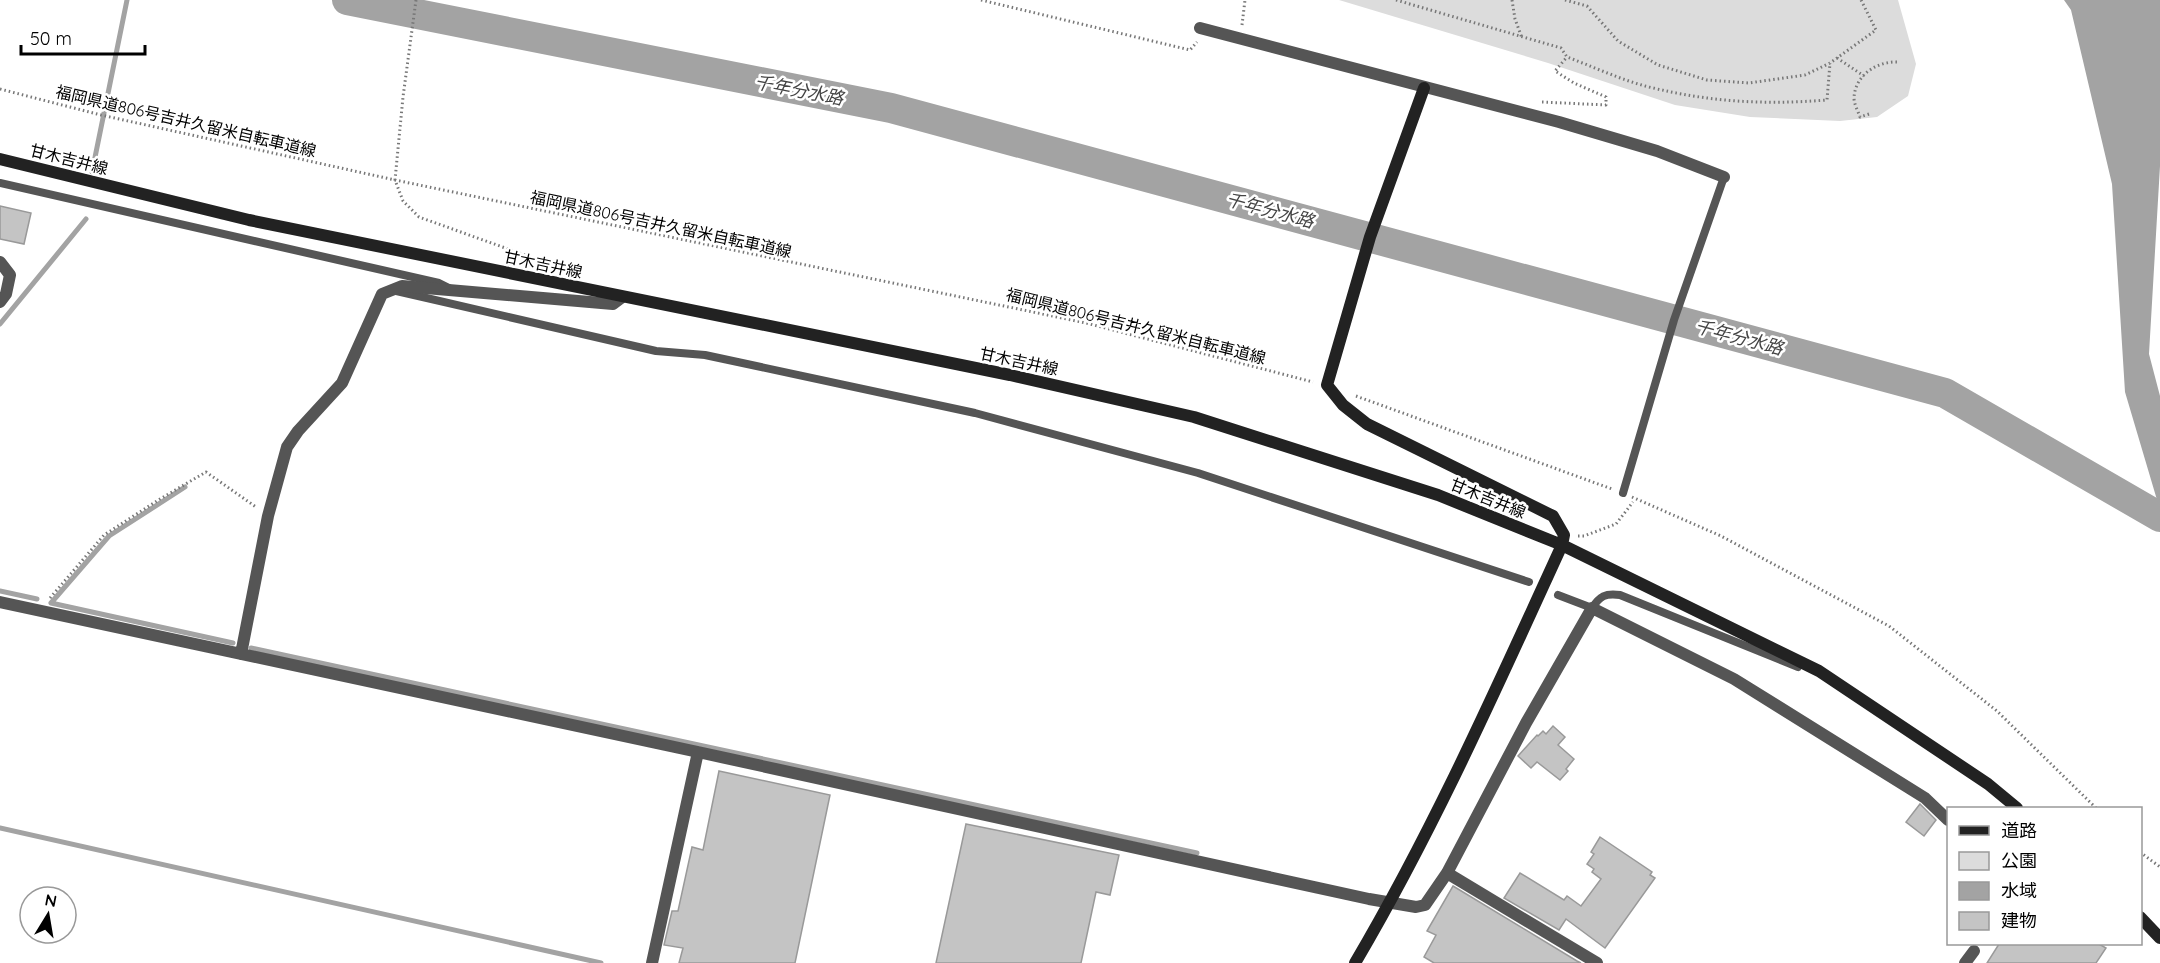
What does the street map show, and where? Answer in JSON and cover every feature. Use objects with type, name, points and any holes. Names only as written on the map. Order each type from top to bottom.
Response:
[{"type":"main road","points":[[1355,963],[1390,903],[1453,782],[1563,540],[1552,516],[1367,424],[1343,405],[1327,386],[1370,237],[1424,88]]},
{"type":"main road","name":"甘木吉井線","points":[[0,159],[249,220],[621,298],[1010,375],[1194,417],[1438,495],[1563,540],[1819,671],[1988,784],[2016,807]]},
{"type":"main road","points":[[2142,919],[2160,938]]},
{"type":"street","points":[[1203,29],[1559,122],[1657,151],[1724,177]]},
{"type":"street","points":[[0,262],[10,275],[6,294],[0,302]]},
{"type":"street","points":[[241,654],[268,516],[287,447],[298,431],[342,383],[382,294],[402,286],[613,304],[621,298]]},
{"type":"street","points":[[0,602],[1416,907],[1425,905],[1447,873],[1526,723],[1592,608],[1734,679],[1925,798],[1947,819]]},
{"type":"street","points":[[652,963],[698,752]]},
{"type":"street","points":[[1447,873],[1597,963]]},
{"type":"street","points":[[1965,963],[1974,951]]},
{"type":"lane","points":[[1623,493],[1674,320],[1724,177]]},
{"type":"lane","points":[[0,183],[439,283],[453,291]]},
{"type":"lane","points":[[391,290],[656,351],[705,354],[975,413],[1198,473],[1529,582]]},
{"type":"lane","points":[[1558,595],[1592,608],[1599,597],[1607,593],[1620,595],[1829,679]]},
{"type":"path","points":[[416,0],[395,180],[403,201],[419,217],[565,270]]},
{"type":"path","points":[[981,0],[1190,50],[1203,29]]},
{"type":"path","points":[[1239,39],[1245,0]]},
{"type":"path","points":[[1396,0],[1561,48],[1567,57],[1647,87],[1716,100],[1781,103],[1827,100],[1830,63]]},
{"type":"path","points":[[1512,0],[1515,19],[1522,38]]},
{"type":"path","points":[[1565,0],[1587,6],[1618,41],[1658,65],[1707,80],[1749,83],[1805,75],[1830,63],[1876,30],[1861,0]]},
{"type":"path","points":[[1536,102],[1606,105],[1606,97],[1574,83],[1555,71],[1567,57]]},
{"type":"path","points":[[1837,58],[1864,76]]},
{"type":"path","points":[[1869,114],[1860,117],[1854,99],[1858,85],[1864,76],[1885,61],[1898,62]]},
{"type":"path","name":"福岡県道806号吉井久留米自転車道線","points":[[0,89],[114,118],[395,180],[1086,323],[1327,386],[1510,450],[1623,493],[1722,536],[1889,626],[1996,711],[2096,807]]},
{"type":"path","points":[[39,611],[104,535],[206,472],[268,516]]},
{"type":"path","points":[[1563,540],[1584,536],[1616,524],[1635,499]]},
{"type":"path","points":[[2142,854],[2160,867]]},
{"type":"green space","points":[[1339,0],[1898,0],[1916,64],[1908,96],[1877,117],[1840,121],[1750,117],[1675,105],[1548,63]]},
{"type":"water","points":[[2064,0],[2160,0],[2160,166],[2149,354],[2160,396],[2160,510],[2125,392],[2112,184],[2071,10]]},
{"type":"building","points":[[0,206],[31,213],[24,244],[0,239]]},
{"type":"building","points":[[1553,726],[1565,737],[1558,745],[1574,759],[1560,780],[1537,762],[1531,768],[1518,756],[1537,735],[1543,731],[1546,734]]},
{"type":"building","points":[[719,771],[830,795],[795,963],[679,963],[683,948],[664,945],[672,911],[678,911],[692,847],[703,850]]},
{"type":"building","points":[[1920,804],[1936,820],[1924,836],[1906,822]]},
{"type":"building","points":[[966,824],[1119,855],[1110,895],[1096,892],[1081,963],[936,963]]},
{"type":"building","points":[[1600,837],[1652,872],[1650,875],[1655,878],[1605,948],[1566,919],[1559,930],[1504,898],[1520,873],[1564,900],[1567,896],[1581,906],[1601,879],[1592,872],[1594,869],[1587,864],[1594,854],[1591,852]]},
{"type":"building","points":[[1453,886],[1581,963],[1434,963],[1424,957],[1436,935],[1427,931]]},
{"type":"building","points":[[1998,945],[2101,945],[2106,948],[2096,963],[1987,963]]},
{"type":"waterway","points":[[92,172],[127,0]]},
{"type":"waterway","name":"千年分水路","points":[[347,0],[891,108],[1945,393],[2160,517]]},
{"type":"waterway","points":[[0,324],[86,219]]},
{"type":"waterway","points":[[185,487],[109,536],[51,603],[233,643]]},
{"type":"waterway","points":[[0,591],[37,599]]},
{"type":"waterway","points":[[251,648],[1197,853]]},
{"type":"waterway","points":[[0,828],[601,963]]}]
